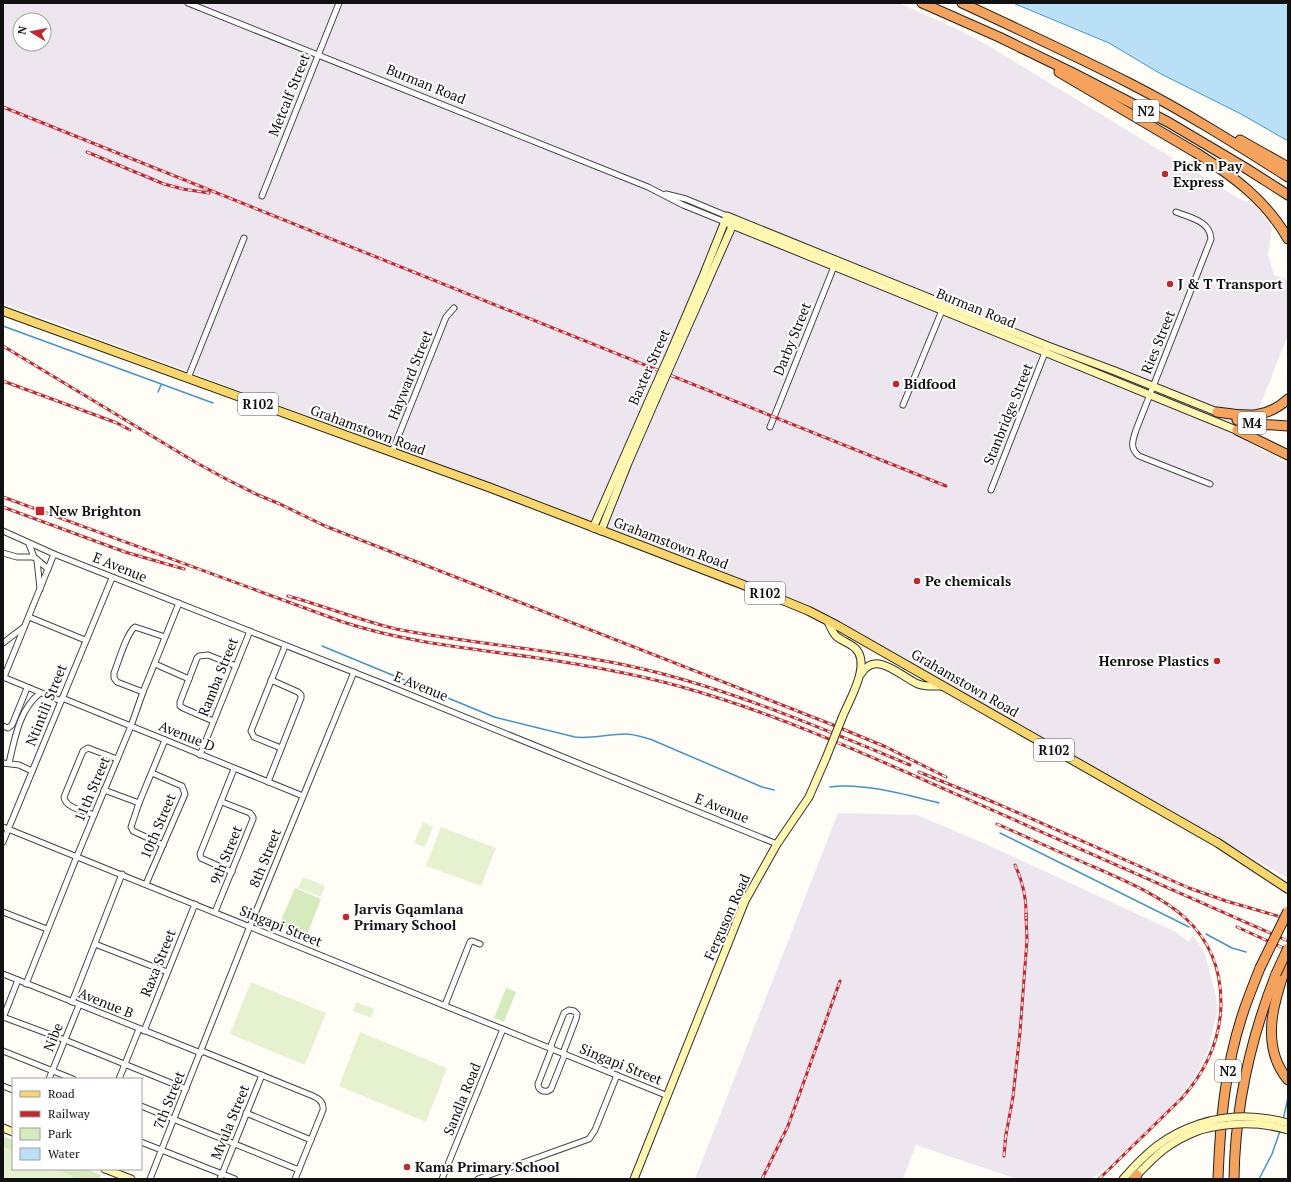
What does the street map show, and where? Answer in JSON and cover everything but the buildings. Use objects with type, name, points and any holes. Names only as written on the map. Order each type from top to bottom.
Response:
[{"type":"highway","name":"N2","points":[[922,3],[999,37],[1168,122],[1288,195]]},
{"type":"highway","name":"N2","points":[[962,3],[1075,56],[1130,84],[1206,126],[1288,177]]},
{"type":"highway","points":[[999,37],[1215,165],[1253,194],[1272,216],[1288,239]]},
{"type":"highway","points":[[1130,84],[1244,142],[1288,167]]},
{"type":"highway","points":[[1217,412],[1256,416],[1274,410],[1288,399]]},
{"type":"highway","name":"Burman Road","points":[[1217,412],[1232,418],[1253,423],[1288,426]]},
{"type":"highway","points":[[1237,430],[1288,455]]},
{"type":"highway","name":"N2","points":[[1218,1179],[1220,1127],[1228,1071],[1242,1014],[1260,968],[1288,911]]},
{"type":"highway","name":"N2","points":[[1234,1179],[1237,1133],[1245,1075],[1260,1019],[1279,976],[1288,948]]},
{"type":"highway","points":[[1288,961],[1279,976],[1271,1021],[1274,1055],[1281,1070],[1288,1080]]},
{"type":"highway","points":[[1212,1179],[1218,1110],[1223,1080],[1232,1043],[1242,1014]]},
{"type":"main road","name":"Burman Road","points":[[726,219],[1047,349],[1154,386],[1217,412]]},
{"type":"main road","name":"Baxter Street","points":[[670,359],[726,219]]},
{"type":"main road","name":"Baxter Street","points":[[593,528],[734,222]]},
{"type":"main road","name":"Grahamstown Road","points":[[3,311],[491,488],[775,597],[827,620],[1213,840],[1288,889]]},
{"type":"main road","name":"Burman Road","points":[[1047,349],[1111,380],[1288,450]]},
{"type":"main road","name":"Baxter Street","points":[[601,531],[652,399]]},
{"type":"main road","name":"Ferguson Road","points":[[634,1179],[745,901],[778,844],[809,797],[860,674],[862,664],[859,653],[851,645],[835,635],[827,620]]},
{"type":"main road","points":[[860,674],[866,667],[880,664],[889,667],[920,684],[944,686]]},
{"type":"main road","points":[[1135,1178],[1152,1158],[1165,1147],[1199,1127],[1220,1118],[1264,1118],[1288,1123]]},
{"type":"main road","points":[[1123,1179],[1145,1155],[1160,1142],[1179,1131],[1199,1127],[1243,1123],[1266,1125],[1288,1130]]},
{"type":"main road","points":[[108,1170],[130,1179]]},
{"type":"street","name":"Burman Road","points":[[188,3],[654,190],[686,199],[726,219]]},
{"type":"street","name":"Metcalf Street","points":[[262,196],[339,3]]},
{"type":"street","name":"Ries Street","points":[[1176,212],[1204,223],[1208,228],[1211,239],[1150,395],[1133,440],[1132,448],[1139,456],[1210,484]]},
{"type":"street","points":[[188,378],[244,238]]},
{"type":"street","name":"Darby Street","points":[[770,427],[836,263]]},
{"type":"street","points":[[903,405],[943,307]]},
{"type":"street","name":"Hayward Street","points":[[392,452],[446,317],[454,308]]},
{"type":"street","name":"Stanbridge Street","points":[[991,490],[1047,349]]},
{"type":"street","name":"E Avenue","points":[[3,531],[29,544],[112,578],[354,672],[778,844]]},
{"type":"street","points":[[29,544],[36,559],[40,589]]},
{"type":"street","points":[[3,553],[17,557],[36,559],[48,569]]},
{"type":"street","points":[[3,677],[54,554]]},
{"type":"street","name":"Ntintili Street","points":[[3,842],[6,828],[32,770],[112,578]]},
{"type":"street","name":"11th Street","points":[[26,984],[131,726],[178,603]]},
{"type":"street","points":[[29,617],[85,640]]},
{"type":"street","points":[[3,643],[25,627]]},
{"type":"street","points":[[143,692],[117,682],[114,678],[114,674],[126,643],[135,627],[165,637]]},
{"type":"street","name":"Ramba Street","points":[[200,755],[250,631]]},
{"type":"street","points":[[281,748],[257,738],[251,733],[252,726],[285,646]]},
{"type":"street","points":[[213,721],[180,706],[180,702],[197,658],[202,655],[208,655],[236,666]]},
{"type":"street","points":[[155,664],[189,679]]},
{"type":"street","name":"8th Street","points":[[201,1052],[250,926],[354,672]]},
{"type":"street","name":"Avenue D","points":[[3,677],[40,693],[131,726],[303,796]]},
{"type":"street","points":[[268,782],[301,696],[298,692],[271,680]]},
{"type":"street","points":[[3,726],[10,727],[12,725],[27,688]]},
{"type":"street","points":[[9,763],[16,734],[24,713],[30,703],[40,693]]},
{"type":"street","points":[[24,695],[30,703]]},
{"type":"street","points":[[163,844],[132,829],[132,825],[139,803],[165,740]]},
{"type":"street","points":[[94,814],[68,805],[64,800],[82,751],[88,748],[117,759]]},
{"type":"street","points":[[3,763],[19,765],[32,770]]},
{"type":"street","points":[[232,872],[203,859],[200,856],[234,768]]},
{"type":"street","name":"10th Street","points":[[146,884],[184,798],[185,791],[182,786],[152,773]]},
{"type":"street","points":[[104,790],[139,803]]},
{"type":"street","name":"9th Street","points":[[215,912],[253,821],[253,816],[250,814],[222,802]]},
{"type":"street","name":"Singapi Street","points":[[6,828],[668,1096]]},
{"type":"street","points":[[72,1002],[122,874]]},
{"type":"street","name":"Raxa Street","points":[[142,1030],[195,904]]},
{"type":"street","points":[[3,912],[47,930]]},
{"type":"street","points":[[445,1005],[470,942],[472,941],[480,944]]},
{"type":"street","points":[[95,944],[167,972]]},
{"type":"street","name":"Avenue B","points":[[3,974],[318,1098],[322,1103],[322,1110],[311,1140]]},
{"type":"street","points":[[18,980],[3,1017],[65,1040],[186,1089]]},
{"type":"street","name":"Nibe","points":[[49,1078],[79,1005]]},
{"type":"street","name":"Singapi Street","points":[[568,1010],[574,1011],[577,1014],[564,1053],[551,1089],[548,1091],[542,1091],[538,1084],[564,1014],[568,1010]]},
{"type":"street","name":"Sandla Road","points":[[442,1179],[503,1029]]},
{"type":"street","points":[[119,1078],[142,1030]]},
{"type":"street","points":[[3,1051],[70,1078]]},
{"type":"street","name":"7th Street","points":[[150,1179],[201,1052]]},
{"type":"street","name":"Mvula Street","points":[[221,1176],[262,1075]]},
{"type":"street","points":[[478,1179],[586,1141],[595,1130],[617,1075]]},
{"type":"street","points":[[142,1106],[234,1145],[299,1170]]},
{"type":"street","points":[[246,1113],[311,1140],[295,1179]]},
{"type":"street","points":[[142,1142],[221,1176],[235,1179]]},
{"type":"shaded area","points":[[3,3],[899,3],[961,31],[989,46],[1240,199],[1255,205],[1272,227],[1268,254],[1274,275],[1287,280],[1288,287],[1288,335],[1246,441],[1288,464],[1288,878],[818,611],[588,520],[3,303]]},
{"type":"shaded area","points":[[838,813],[917,815],[988,845],[1176,932],[1189,942],[1193,935],[1205,954],[1216,996],[1217,1013],[1208,1050],[1199,1070],[1170,1108],[1103,1171],[1090,1179],[1017,1179],[916,1145],[903,1179],[695,1179]]},
{"type":"green space","points":[[423,822],[433,827],[425,847],[414,843]]},
{"type":"green space","points":[[441,827],[496,848],[481,886],[426,866]]},
{"type":"green space","points":[[303,877],[325,886],[321,897],[298,888]]},
{"type":"green space","points":[[295,888],[321,899],[306,937],[279,925]]},
{"type":"green space","points":[[251,982],[326,1013],[305,1065],[230,1034]]},
{"type":"green space","points":[[506,988],[516,992],[504,1022],[494,1018]]},
{"type":"green space","points":[[356,1002],[374,1009],[371,1018],[353,1011]]},
{"type":"green space","points":[[360,1032],[447,1068],[426,1122],[339,1086]]},
{"type":"green space","points":[[3,1136],[12,1140],[12,1170],[88,1170],[101,1175],[99,1179],[3,1179]]},
{"type":"green space","points":[[3,1146],[12,1150],[12,1170],[59,1170],[73,1176],[72,1179],[3,1179]]},
{"type":"water","points":[[1013,3],[1288,3],[1288,141],[1241,114],[1161,74],[1109,43]]},
{"type":"waterway","points":[[3,326],[213,403]]},
{"type":"waterway","points":[[158,392],[161,385]]},
{"type":"waterway","points":[[322,646],[494,717],[575,737],[632,734],[650,739],[762,787],[774,790]]},
{"type":"waterway","points":[[830,787],[856,786],[870,788],[899,793],[939,803]]},
{"type":"waterway","points":[[1000,833],[1189,927]]},
{"type":"waterway","points":[[1206,934],[1232,948],[1246,952]]},
{"type":"waterway","points":[[1283,1120],[1288,1098]]},
{"type":"waterway","points":[[1259,1179],[1272,1154],[1280,1131]]},
{"type":"railway","points":[[3,107],[946,486]]},
{"type":"railway","points":[[87,152],[164,184],[209,193]]},
{"type":"railway","points":[[3,346],[195,462],[258,495],[325,526],[833,725],[886,747],[946,777]]},
{"type":"railway","points":[[3,381],[117,423],[130,430]]},
{"type":"railway","points":[[3,497],[343,622],[366,629],[436,644],[552,660],[615,671],[657,680],[733,703],[800,727],[867,755],[1288,941]]},
{"type":"railway","points":[[3,507],[125,552],[184,569]]},
{"type":"railway","points":[[288,596],[396,629],[427,635],[612,662],[678,678],[712,688],[779,712],[910,765]]},
{"type":"railway","points":[[919,772],[998,804],[1189,888],[1226,901],[1288,919]]},
{"type":"railway","points":[[997,824],[1118,878],[1163,901],[1182,915],[1198,932],[1211,952],[1218,976],[1221,1005],[1218,1031],[1210,1055],[1198,1078],[1182,1098],[1099,1179]]},
{"type":"railway","points":[[1015,865],[1024,891],[1026,919]]},
{"type":"railway","points":[[1005,1140],[1013,1097],[1020,1032],[1027,940],[1026,914]]},
{"type":"railway","points":[[1237,927],[1288,950]]},
{"type":"railway","points":[[762,1179],[788,1126],[840,981]]},
{"type":"railway","points":[[1004,1156],[1006,1134]]},
{"type":"place","name":"Pick n Pay Express","points":[[1165,174]]},
{"type":"place","name":"J & T Transport","points":[[1170,284]]},
{"type":"place","name":"Bidfood","points":[[896,384]]},
{"type":"place","name":"New Brighton","points":[[40,511]]},
{"type":"place","name":"Pe chemicals","points":[[917,581]]},
{"type":"place","name":"Henrose Plastics","points":[[1217,661]]},
{"type":"place","name":"Jarvis Gqamlana Primary School","points":[[346,917]]},
{"type":"place","name":"Kama Primary School","points":[[407,1167]]}]
